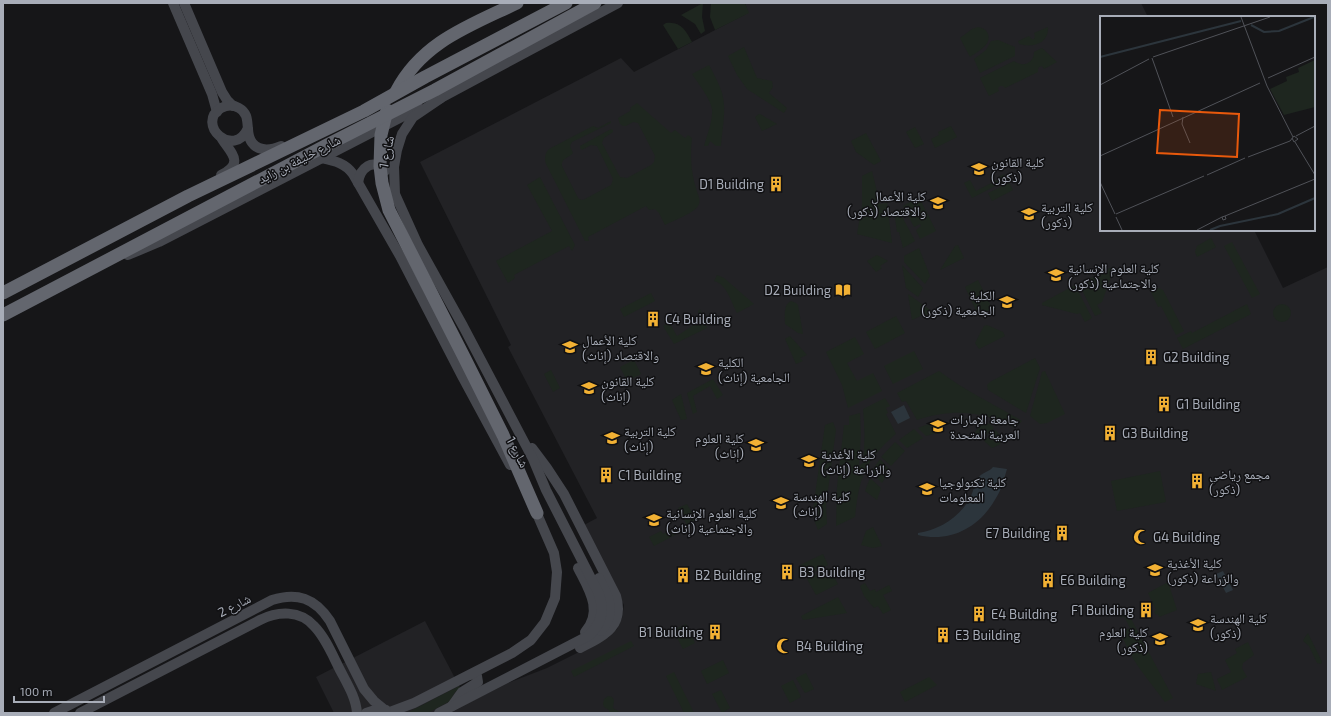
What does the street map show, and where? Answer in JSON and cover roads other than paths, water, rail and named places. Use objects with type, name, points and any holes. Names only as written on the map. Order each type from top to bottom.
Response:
[{"type":"highway","points":[[517,3],[462,30],[435,46],[421,58],[398,88],[388,109],[381,135],[380,166],[382,183],[389,210],[503,435],[537,513]]},
{"type":"highway","name":"شارع خليفة بن زايد","points":[[3,293],[188,196],[364,111],[425,77],[566,3]]},
{"type":"highway","name":"شارع خليفة بن زايد","points":[[3,315],[435,90],[595,3]]},
{"type":"street","points":[[173,3],[212,94],[217,112]]},
{"type":"street","points":[[184,3],[222,92],[226,100],[233,106],[241,109],[245,114],[248,120],[251,140],[255,146],[259,149],[266,150],[281,147],[306,134],[318,133]]},
{"type":"street","points":[[112,257],[129,254],[159,242],[393,120],[441,98],[618,3]]},
{"type":"street","name":"شارع 1","points":[[439,713],[588,636],[593,632],[600,620],[602,606],[598,592],[546,490],[533,459],[463,326],[418,245],[395,194],[394,167],[402,134],[413,117],[441,98]]},
{"type":"street","points":[[188,196],[197,187],[225,173],[232,167],[234,161],[233,153],[217,134],[213,125],[217,112],[224,107],[233,106]]},
{"type":"street","points":[[222,139],[230,141],[237,140],[244,135],[248,128]]},
{"type":"street","name":"شارع 1","points":[[321,158],[334,160],[345,165],[353,174],[400,256],[462,376],[537,513],[554,553],[558,581],[553,607],[542,627],[526,644],[512,653],[414,704],[389,712],[375,710],[366,713]]},
{"type":"street","points":[[358,183],[360,172],[367,166],[377,165],[382,167],[390,177],[395,194]]},
{"type":"street","points":[[520,435],[538,456],[557,483],[618,602],[616,619],[607,634],[569,654],[545,662]]},
{"type":"street","points":[[520,435],[525,457],[531,473],[591,593],[594,605],[591,624],[583,634],[529,667]]},
{"type":"street","name":"شارع 1","points":[[529,667],[545,662],[598,634],[606,623],[610,612],[607,593],[546,476],[533,459]]},
{"type":"street","name":"شارع 2","points":[[54,713],[268,602],[286,596],[308,600],[318,605],[330,621],[364,689],[374,701],[389,712]]},
{"type":"street","name":"شارع 2","points":[[80,713],[260,620],[278,613],[299,616],[317,628],[351,692],[356,704],[357,713]]},
{"type":"street","points":[[451,707],[459,695],[478,682],[477,676],[474,674],[470,675]]},
{"type":"place","name":"كلية القانون (ذكور)","points":[[979,169]]},
{"type":"place","name":"D1 Building","points":[[776,184]]},
{"type":"place","name":"كلية الأعمال والاقتصاد (ذكور)","points":[[938,203]]},
{"type":"place","name":"كلية التربية (ذكور)","points":[[1029,214]]},
{"type":"place","name":"كلية العلوم الإنسانية والاجتماعية (ذكور)","points":[[1056,275]]},
{"type":"place","name":"D2 Building","points":[[843,290]]},
{"type":"place","name":"الكلية الجامعية (ذكور)","points":[[1007,302]]},
{"type":"place","name":"C4 Building","points":[[653,319]]},
{"type":"place","name":"كلية الأعمال والاقتصاد (إناث)","points":[[570,347]]},
{"type":"place","name":"G2 Building","points":[[1151,357]]},
{"type":"place","name":"الكلية الجامعية (إناث)","points":[[706,369]]},
{"type":"place","name":"كلية القانون (إناث)","points":[[589,388]]},
{"type":"place","name":"G1 Building","points":[[1164,404]]},
{"type":"place","name":"جامعة الإمارات العربية المتحدة","points":[[938,426]]},
{"type":"place","name":"G3 Building","points":[[1110,433]]},
{"type":"place","name":"كلية التربية (إناث)","points":[[612,438]]},
{"type":"place","name":"كلية العلوم (إناث)","points":[[756,445]]},
{"type":"place","name":"كلية الأغذية والزراعة (إناث)","points":[[809,461]]},
{"type":"place","name":"C1 Building","points":[[606,475]]},
{"type":"place","name":"مجمع رياضي (ذكور)","points":[[1197,481]]},
{"type":"place","name":"كلية تكنولوجيا المعلومات","points":[[927,489]]},
{"type":"place","name":"كلية الهندسة (إناث)","points":[[781,503]]},
{"type":"place","name":"كلية العلوم الإنسانية والاجتماعية (إناث)","points":[[654,520]]},
{"type":"place","name":"E7 Building","points":[[1062,533]]},
{"type":"place","name":"G4 Building","points":[[1141,537]]},
{"type":"place","name":"كلية الأغذية والزراعة (ذكور)","points":[[1155,570]]},
{"type":"place","name":"B3 Building","points":[[787,572]]},
{"type":"place","name":"B2 Building","points":[[683,575]]},
{"type":"place","name":"E6 Building","points":[[1048,580]]},
{"type":"place","name":"F1 Building","points":[[1146,610]]},
{"type":"place","name":"E4 Building","points":[[979,614]]},
{"type":"place","name":"كلية الهندسة (ذكور)","points":[[1198,625]]},
{"type":"place","name":"B1 Building","points":[[715,632]]},
{"type":"place","name":"E3 Building","points":[[943,635]]},
{"type":"place","name":"كلية العلوم (ذكور)","points":[[1160,639]]},
{"type":"place","name":"B4 Building","points":[[784,646]]}]
